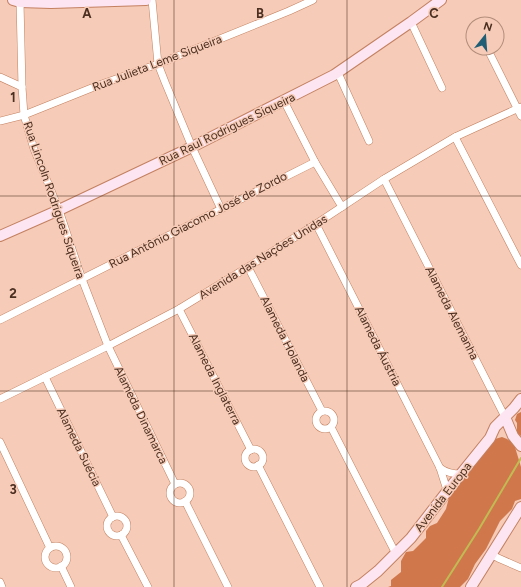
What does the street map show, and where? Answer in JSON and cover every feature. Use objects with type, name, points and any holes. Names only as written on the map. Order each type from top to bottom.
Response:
[{"type":"street","points":[[17,1],[52,3],[146,0]]},
{"type":"street","points":[[152,0],[158,64],[164,82],[192,147],[221,209]]},
{"type":"street","name":"Rua Julieta Leme Siqueira","points":[[0,121],[24,115],[99,85],[158,64],[314,0]]},
{"type":"street","name":"Rua Raul Rodrigues Siqueira","points":[[0,236],[192,147],[338,73],[441,0]]},
{"type":"street","name":"Rua Lincoln Rodrigues Siqueira","points":[[17,1],[24,115],[34,148],[108,346]]},
{"type":"street","points":[[411,22],[442,88]]},
{"type":"street","points":[[491,56],[519,108],[521,116]]},
{"type":"street","points":[[338,73],[369,141]]},
{"type":"street","points":[[0,77],[22,87]]},
{"type":"street","points":[[284,101],[315,162],[342,207]]},
{"type":"street","name":"Avenida das Nações Unidas","points":[[0,399],[179,309],[316,224],[384,179],[456,137],[519,108]]},
{"type":"street","points":[[456,137],[521,265]]},
{"type":"street","name":"Rua Antônio Giacomo José de Zordo","points":[[0,320],[315,162]]},
{"type":"street","name":"Alameda Alemanha","points":[[384,179],[505,417],[513,436],[521,446]]},
{"type":"street","name":"Alameda Áustria","points":[[316,224],[440,468],[446,487],[446,494]]},
{"type":"street","name":"Alameda Holanda","points":[[248,267],[322,411],[328,411],[334,416],[334,422],[330,427],[396,554]]},
{"type":"street","name":"Alameda Inglaterra","points":[[179,309],[251,450]]},
{"type":"street","name":"Alameda Dinamarca","points":[[108,346],[175,484],[170,491],[171,498],[178,503],[184,501]]},
{"type":"street","name":"Alameda Suécia","points":[[45,377],[113,517],[120,516],[125,520],[126,530],[121,535]]},
{"type":"street","name":"Avenida Europa","points":[[356,587],[378,571],[411,538],[490,438],[495,427],[521,399]]},
{"type":"street","points":[[490,438],[503,434],[513,436],[514,408]]},
{"type":"street","points":[[322,411],[319,412],[316,418],[316,424],[324,429],[330,427]]},
{"type":"street","points":[[0,442],[50,548]]},
{"type":"street","name":"Alameda Inglaterra","points":[[251,450],[257,450],[261,453],[263,458],[258,466],[253,467],[246,462],[247,453],[251,450]]},
{"type":"street","name":"Alameda Inglaterra","points":[[258,466],[320,587]]},
{"type":"street","points":[[440,468],[451,474],[461,474]]},
{"type":"street","points":[[175,484],[182,483],[187,487],[189,493],[187,499],[184,501],[228,587]]},
{"type":"street","points":[[471,587],[521,507]]},
{"type":"street","points":[[113,517],[108,521],[108,530],[112,534],[121,535],[148,587]]},
{"type":"street","points":[[57,546],[65,552],[65,562],[61,566],[54,567],[48,564],[46,560],[46,553],[50,548],[57,546]]},
{"type":"street","points":[[491,554],[521,568]]},
{"type":"street","points":[[61,566],[71,587]]},
{"type":"street","points":[[0,582],[2,587]]},
{"type":"shaded area","points":[[521,412],[521,436],[517,433],[517,423],[515,420],[517,414]]},
{"type":"shaded area","points":[[502,437],[514,444],[518,457],[521,467],[521,499],[515,501],[512,509],[500,521],[486,549],[475,564],[468,579],[460,587],[388,587],[391,586],[391,580],[401,572],[401,561],[406,552],[413,551],[426,538],[426,531],[430,526],[437,523],[446,509],[451,490],[458,480],[468,474],[469,466],[495,439]]},
{"type":"waterway","points":[[442,587],[479,529],[521,458]]}]
